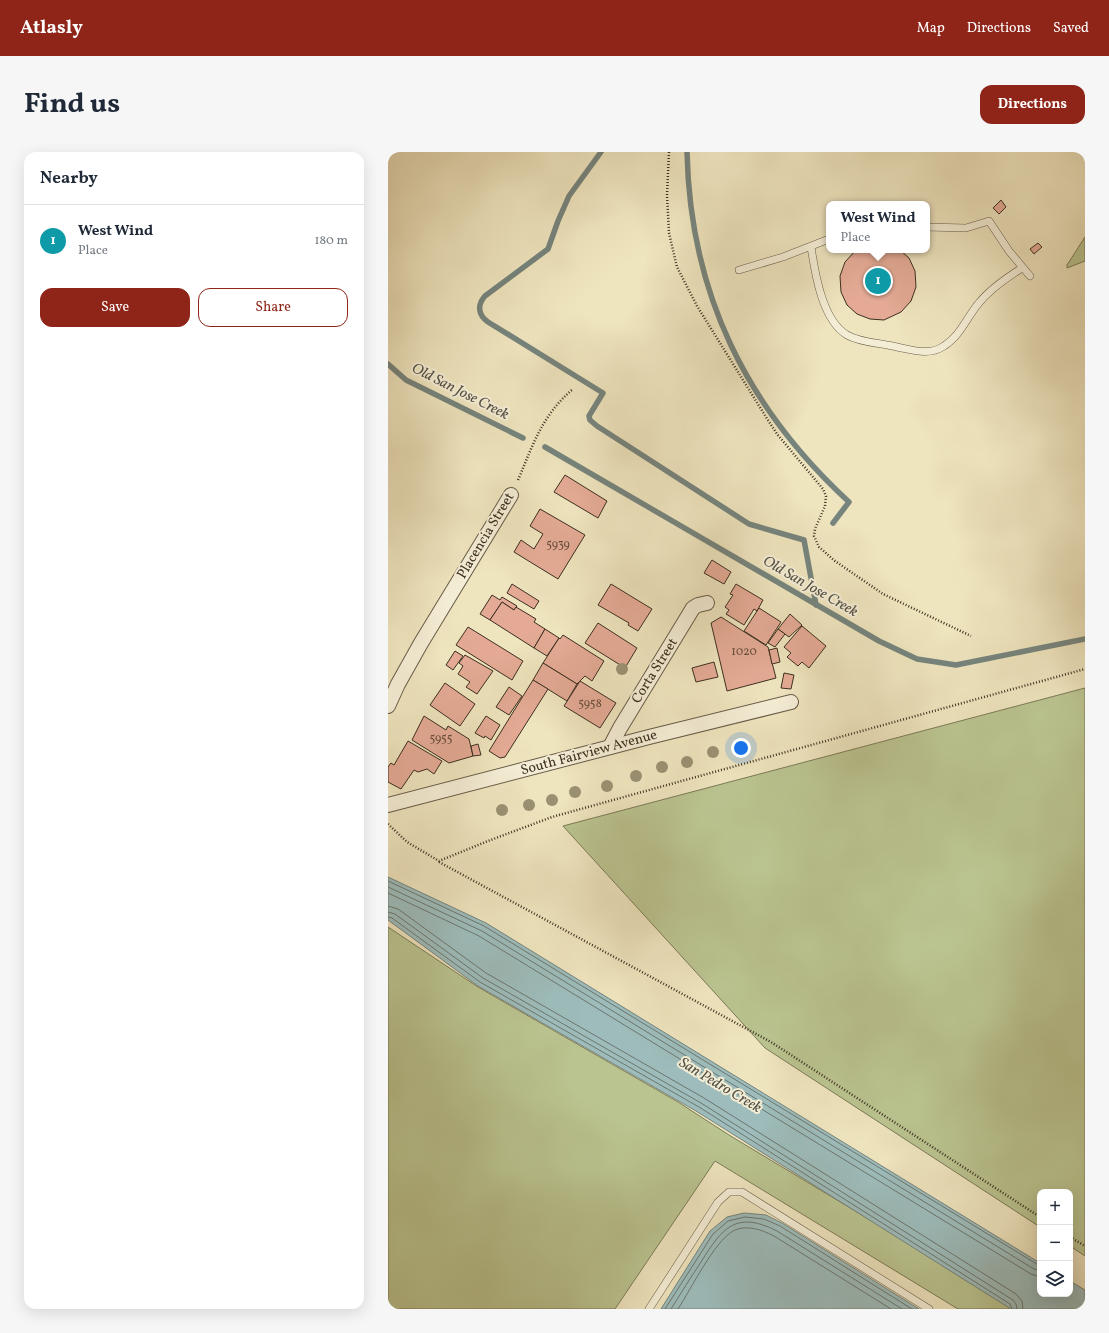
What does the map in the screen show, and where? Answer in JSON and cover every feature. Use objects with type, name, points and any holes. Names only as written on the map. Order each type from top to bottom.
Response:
[{"type":"street","name":"Placencia Street","points":[[393,683],[511,495]]},
{"type":"street","name":"Corta Street","points":[[610,747],[693,608],[707,603]]},
{"type":"street","points":[[388,706],[393,683]]},
{"type":"street","name":"South Fairview Avenue","points":[[388,805],[610,747],[791,702]]},
{"type":"lane","points":[[930,227],[966,228],[989,221],[1022,268],[1030,276]]},
{"type":"lane","points":[[739,270],[826,241]]},
{"type":"lane","points":[[811,247],[820,293],[833,320],[840,329],[846,334],[862,340],[920,352],[936,351],[950,342],[984,298],[1002,281],[1022,268]]},
{"type":"lane","points":[[649,1309],[718,1202],[729,1192],[742,1192],[929,1309]]},
{"type":"path","points":[[669,152],[667,195],[669,233],[677,267],[697,306],[766,417],[781,439],[823,490],[826,496],[825,506],[815,529],[816,542],[835,561],[883,594],[971,636]]},
{"type":"path","name":"Placencia Street","points":[[511,495],[536,435],[554,409],[573,390]]},
{"type":"path","points":[[439,861],[488,840],[552,817],[1085,669]]},
{"type":"path","points":[[388,824],[407,842],[439,861],[771,1042],[1037,1215]]},
{"type":"path","points":[[1073,1238],[1085,1246]]},
{"type":"green space","points":[[1085,237],[1085,261],[1067,268],[1067,265]]},
{"type":"green space","points":[[1085,688],[1085,1256],[1073,1248],[1073,1189],[1037,1189],[1037,1225],[765,1048],[563,826]]},
{"type":"green space","points":[[388,927],[478,987],[678,1102],[729,1135],[1018,1309],[958,1309],[715,1161],[615,1309],[388,1309]]},
{"type":"water","name":"San Pedro Creek","points":[[388,877],[486,923],[1037,1261],[1037,1297],[1073,1297],[1073,1283],[1085,1290],[1085,1309],[1011,1309],[696,1111],[478,986],[388,920]]},
{"type":"water","points":[[744,1213],[766,1215],[782,1223],[919,1309],[661,1309],[710,1231],[727,1217]]},
{"type":"building","points":[[1001,200],[1006,207],[999,214],[993,208]]},
{"type":"building","points":[[1038,243],[1042,247],[1034,254],[1030,249]]},
{"type":"building","points":[[853,253],[903,253],[909,258],[915,271],[916,287],[911,301],[901,312],[884,320],[870,319],[857,314],[847,305],[841,292],[840,276],[845,262]]},
{"type":"building","points":[[565,475],[607,501],[598,518],[554,492]]},
{"type":"building","points":[[540,509],[585,535],[558,579],[514,552],[521,540],[534,549],[543,534],[530,526]]},
{"type":"building","points":[[712,560],[731,572],[724,584],[704,573]]},
{"type":"building","points":[[512,584],[539,601],[534,609],[507,593]]},
{"type":"building","points":[[611,584],[652,609],[638,631],[628,625],[629,623],[598,605]]},
{"type":"building","points":[[736,584],[763,600],[757,611],[754,609],[744,625],[726,614],[729,610],[725,607],[733,595],[730,594]]},
{"type":"building","points":[[492,595],[500,600],[502,597],[517,606],[514,610],[502,602],[490,620],[480,614]]},
{"type":"building","points":[[502,602],[514,610],[516,607],[536,619],[534,622],[545,629],[534,648],[490,620]]},
{"type":"building","points":[[759,608],[781,622],[766,645],[744,631]]},
{"type":"building","points":[[790,614],[802,625],[789,637],[778,629]]},
{"type":"building","points":[[721,617],[768,647],[776,678],[727,691],[711,623]]},
{"type":"building","points":[[598,623],[637,648],[625,668],[585,643]]},
{"type":"building","points":[[802,626],[826,646],[809,668],[802,662],[798,666],[787,657],[791,653],[784,647]]},
{"type":"building","points":[[468,627],[523,661],[512,680],[456,645]]},
{"type":"building","points":[[545,629],[559,638],[547,656],[534,648]]},
{"type":"building","points":[[778,629],[785,634],[775,647],[768,643]]},
{"type":"building","points":[[563,635],[604,661],[592,681],[585,676],[577,684],[543,663],[559,638],[560,639]]},
{"type":"building","points":[[777,648],[780,662],[772,664],[769,650]]},
{"type":"building","points":[[455,651],[463,656],[453,670],[446,665]]},
{"type":"building","points":[[465,655],[493,671],[477,694],[466,687],[470,682],[458,674],[463,666],[459,663]]},
{"type":"building","points":[[714,662],[718,677],[696,682],[692,668]]},
{"type":"building","points":[[543,663],[577,684],[567,701],[533,680]]},
{"type":"building","points":[[784,673],[794,675],[791,689],[781,688]]},
{"type":"building","points":[[533,680],[548,689],[505,757],[500,758],[489,751]]},
{"type":"building","points":[[580,681],[616,703],[600,728],[564,706]]},
{"type":"building","points":[[445,683],[475,704],[460,726],[430,705]]},
{"type":"building","points":[[509,687],[522,696],[509,715],[496,707]]},
{"type":"building","points":[[424,716],[446,730],[448,726],[469,739],[473,756],[449,763],[412,740]]},
{"type":"building","points":[[486,716],[500,725],[491,740],[485,736],[484,738],[475,733]]},
{"type":"building","points":[[408,741],[442,761],[434,774],[427,769],[418,772],[414,770],[401,789],[388,782],[388,767],[391,763],[394,765]]},
{"type":"building","points":[[478,744],[481,755],[473,756],[471,746]]},
{"type":"waterway","points":[[601,152],[569,196],[548,249],[482,299],[480,306],[482,316],[488,322],[603,393],[589,416],[590,420],[597,426],[749,524],[804,540],[816,605]]},
{"type":"waterway","points":[[687,152],[691,204],[699,253],[712,300],[730,344],[753,387],[781,427],[813,465],[849,502],[833,523]]},
{"type":"waterway","name":"Old San Jose Creek","points":[[388,364],[406,380],[523,438]]},
{"type":"waterway","name":"Old San Jose Creek","points":[[545,447],[879,641],[917,659],[956,665],[1085,639]]},
{"type":"place","name":"West Wind","points":[[878,281]]}]
